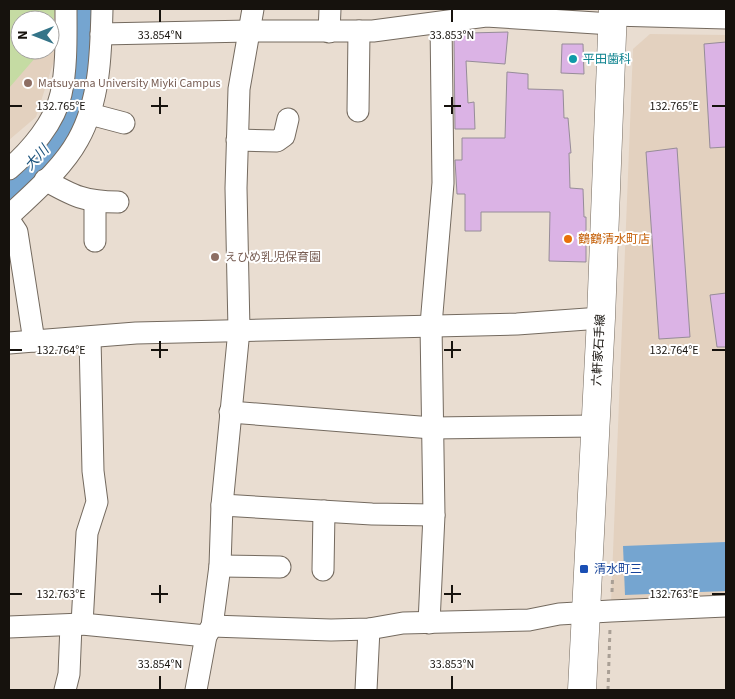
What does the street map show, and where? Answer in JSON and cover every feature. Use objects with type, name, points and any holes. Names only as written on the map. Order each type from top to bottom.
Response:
[{"type":"main road","name":"六軒家石手線","points":[[582,690],[601,318],[612,16]]},
{"type":"street","points":[[9,169],[24,155],[40,135],[61,95],[66,9]]},
{"type":"street","points":[[9,216],[62,163],[78,140],[90,114],[99,61],[102,9]]},
{"type":"street","points":[[196,690],[209,631],[220,566],[222,505],[239,330],[236,140],[239,89],[253,9]]},
{"type":"street","points":[[329,32],[330,9]]},
{"type":"street","points":[[101,34],[250,30],[359,31],[441,24],[486,12],[726,18]]},
{"type":"street","points":[[429,624],[434,515],[431,325],[443,183],[441,24]]},
{"type":"street","points":[[358,111],[359,31]]},
{"type":"street","points":[[90,114],[124,123]]},
{"type":"street","points":[[236,140],[277,141],[284,136],[288,119]]},
{"type":"street","points":[[45,180],[73,195],[95,202],[118,202]]},
{"type":"street","points":[[95,202],[95,241]]},
{"type":"street","points":[[9,220],[17,232],[34,341]]},
{"type":"street","points":[[9,343],[136,333],[517,324],[601,318]]},
{"type":"street","points":[[65,690],[76,625],[87,533],[97,502],[93,471],[90,338]]},
{"type":"street","points":[[230,412],[432,428],[596,426]]},
{"type":"street","points":[[222,505],[434,515]]},
{"type":"street","points":[[324,511],[324,570]]},
{"type":"street","points":[[220,566],[280,567]]},
{"type":"street","points":[[9,627],[76,625],[209,631],[369,629],[403,624],[529,620],[587,612],[726,606]]},
{"type":"street","points":[[366,690],[369,629]]},
{"type":"shaded area","name":"Matsuyama University Miyki Campus","points":[[9,9],[60,9],[10,10],[10,60],[54,60],[36,117],[9,140]]},
{"type":"shaded area","points":[[650,34],[726,35],[726,598],[611,603],[633,49]]},
{"type":"green space","points":[[9,9],[55,9],[10,10],[10,60],[33,60],[9,88]]},
{"type":"water","points":[[726,542],[726,591],[625,595],[623,546]]},
{"type":"building","points":[[508,32],[505,64],[466,61],[468,103],[474,102],[475,129],[455,129],[454,39],[469,33]]},
{"type":"building","points":[[726,42],[726,147],[710,148],[704,44]]},
{"type":"building","name":"平田歯科","points":[[562,44],[583,44],[584,74],[561,73]]},
{"type":"building","points":[[507,72],[528,74],[528,89],[563,90],[564,118],[568,118],[571,153],[569,153],[570,188],[583,189],[584,217],[586,217],[586,262],[549,261],[550,212],[481,212],[481,231],[465,231],[465,194],[457,194],[455,160],[462,160],[462,138],[505,138]]},
{"type":"building","points":[[677,148],[690,337],[659,339],[646,152]]},
{"type":"building","points":[[726,293],[726,347],[717,347],[710,295]]},
{"type":"waterway","name":"大川","points":[[9,188],[48,148],[77,93],[82,9]]},
{"type":"place","name":"平田歯科","points":[[573,59]]},
{"type":"place","name":"Matsuyama University Miyki Campus","points":[[28,83]]},
{"type":"place","name":"鶴鶴清水町店","points":[[568,239]]},
{"type":"place","name":"えひめ乳児保育園","points":[[215,257]]},
{"type":"place","name":"清水町三","points":[[584,569]]}]
